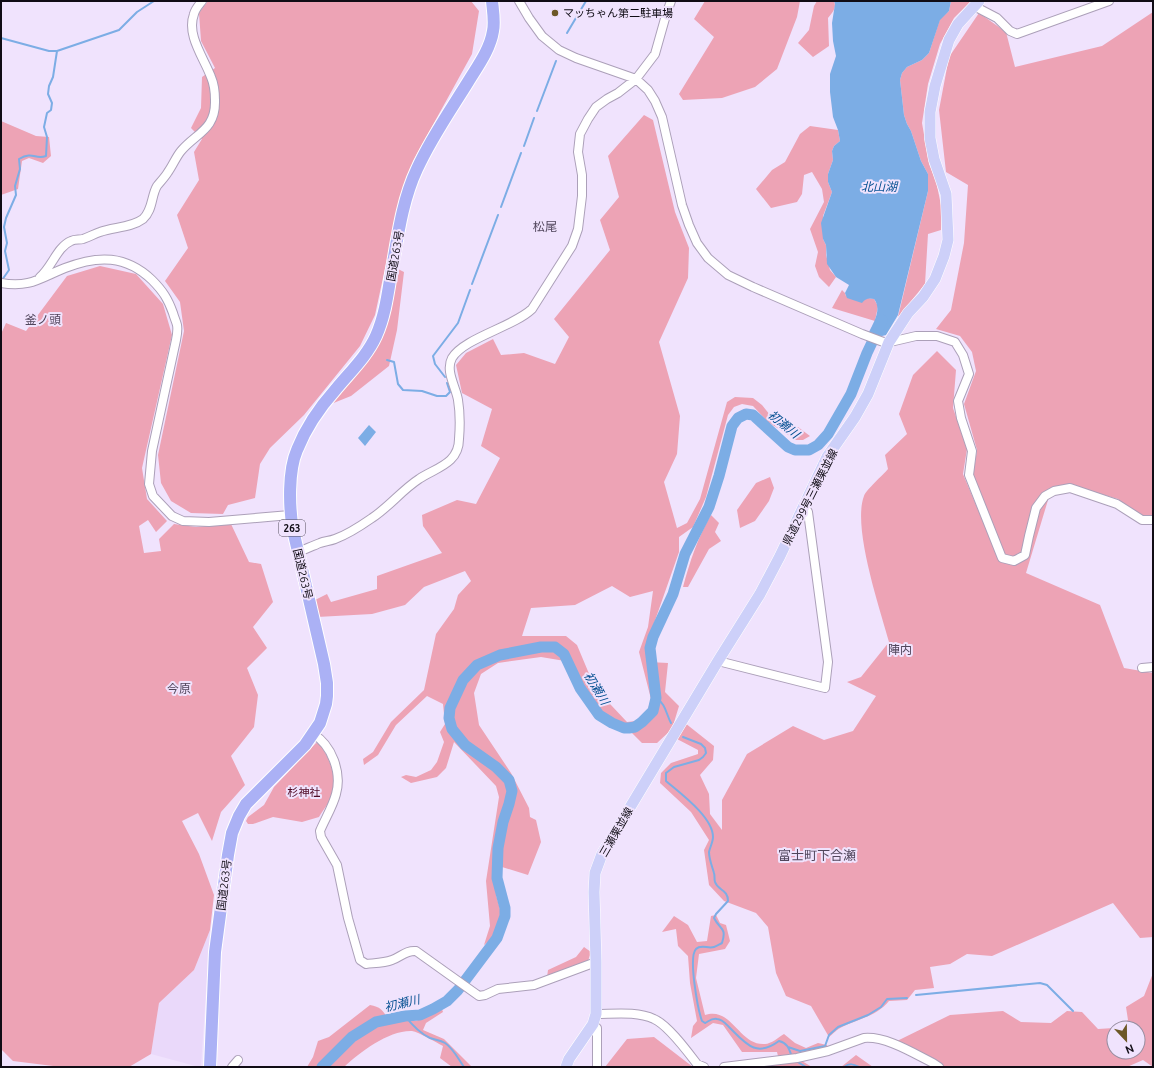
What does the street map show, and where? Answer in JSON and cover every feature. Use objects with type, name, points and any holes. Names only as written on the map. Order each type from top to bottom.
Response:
[{"type":"highway","name":"国道263号","points":[[210,1067],[215,952],[232,833],[238,816],[246,804],[305,746],[320,723],[326,704],[327,683],[324,664],[290,515],[293,469],[297,451],[307,429],[323,404],[363,358],[376,336],[385,310],[407,195],[417,169],[435,134],[489,46],[493,31],[492,1]]},
{"type":"main road","name":"県道299号三瀬栗並線","points":[[718,660],[760,594],[780,556],[827,457],[855,417],[868,394],[888,342],[908,313],[924,297],[935,279],[944,256],[948,240],[946,194],[930,138],[930,112],[935,86],[949,40],[958,24],[977,3]]},
{"type":"main road","name":"三瀬栗並線","points":[[594,1019],[596,962],[594,892],[595,873],[602,854],[718,660]]},
{"type":"main road","points":[[566,1067],[569,1059],[594,1019]]},
{"type":"street","points":[[35,282],[44,274],[66,244],[73,240],[82,239],[100,232],[140,221],[145,217],[152,204],[156,187],[168,173],[181,151],[205,130],[211,120],[214,111],[215,93],[211,77],[195,43],[192,24],[194,14],[202,1]]},
{"type":"street","points":[[519,1],[542,36],[558,50],[576,58],[636,79],[648,90],[662,117],[688,225],[697,243],[708,258],[728,275],[862,334],[888,342],[916,336],[937,336],[955,342],[963,355],[970,374],[958,401],[961,418],[972,451],[969,475],[1002,558],[1014,561],[1026,555],[1036,508],[1045,496],[1054,491],[1070,488],[1117,504],[1142,520],[1153,520]]},
{"type":"street","points":[[298,552],[336,538],[373,518],[419,479],[441,468],[452,460],[460,441],[458,400],[450,365],[452,358],[460,350],[472,342],[524,316],[532,309],[572,246],[578,229],[582,196],[582,175],[578,152],[580,134],[596,107],[636,79],[655,54],[671,1]]},
{"type":"street","points":[[977,3],[997,18],[1010,31],[1017,34],[1109,1]]},
{"type":"street","points":[[1,283],[9,284],[35,282],[65,268],[95,260],[112,259],[126,262],[138,268],[148,276],[167,297],[177,325],[176,340],[152,451],[149,484],[153,496],[172,516],[183,521],[209,522],[290,515]]},
{"type":"street","points":[[718,660],[825,688],[828,662],[808,512],[804,505]]},
{"type":"street","points":[[1142,668],[1153,667]]},
{"type":"street","points":[[313,734],[320,738],[332,755],[338,775],[336,794],[320,831],[321,837],[337,865],[348,918],[360,960],[366,964],[381,963],[394,959],[406,952],[416,950],[479,996],[498,989],[534,985],[596,962]]},
{"type":"street","points":[[597,1067],[597,1028],[594,1019],[615,1014],[643,1016],[655,1019],[665,1027],[697,1064],[704,1067]]},
{"type":"street","points":[[724,1067],[797,1058],[828,1051],[864,1038],[889,1042],[933,1062],[939,1067]]},
{"type":"street","points":[[232,1067],[238,1060]]},
{"type":"shaded area","points":[[210,930],[201,1067],[199,1067],[151,1054],[159,1003],[194,970]]},
{"type":"green space","points":[[208,1],[471,1],[479,11],[472,54],[413,161],[392,236],[375,315],[360,346],[304,415],[270,448],[260,464],[255,498],[228,505],[223,514],[191,513],[171,501],[161,483],[158,455],[184,331],[180,302],[165,281],[188,248],[177,215],[199,180],[194,152],[202,139],[191,128],[201,108],[202,77],[215,68],[201,41],[199,13]]},
{"type":"green space","points":[[705,1],[800,1],[797,17],[777,69],[755,87],[722,98],[683,100],[679,94],[714,37],[694,19]]},
{"type":"green space","points":[[817,1],[834,1],[835,6],[828,18],[829,46],[813,57],[798,43],[809,30],[814,6]]},
{"type":"green space","points":[[951,1],[971,1],[954,18],[940,44],[928,84],[922,123],[929,164],[936,181],[942,210],[941,230],[928,234],[925,284],[898,317],[928,191],[928,174],[921,161],[904,115],[900,80],[902,73],[907,67],[922,60],[929,53],[940,19],[949,11]]},
{"type":"green space","points":[[1153,12],[1153,517],[1141,517],[1118,499],[1070,485],[1048,489],[1032,506],[1048,500],[1026,573],[1100,605],[1124,668],[1153,673],[1153,937],[1140,938],[1113,903],[992,956],[967,954],[950,964],[930,967],[934,988],[915,990],[907,1000],[889,1001],[873,1014],[840,1028],[829,1037],[811,1006],[786,996],[776,973],[768,927],[756,913],[724,901],[709,885],[704,850],[709,840],[691,812],[660,783],[661,773],[671,763],[698,754],[698,750],[677,739],[685,723],[714,746],[713,760],[700,775],[709,794],[710,814],[722,830],[722,800],[747,754],[793,726],[824,740],[853,731],[876,696],[847,682],[861,677],[889,642],[864,547],[861,510],[865,493],[888,469],[885,455],[907,434],[899,414],[913,375],[937,351],[956,370],[953,408],[967,449],[963,474],[981,517],[987,514],[973,476],[977,450],[964,404],[976,371],[972,352],[960,336],[936,329],[951,310],[964,243],[968,185],[946,172],[939,110],[949,57],[979,13],[1006,32],[1015,67],[1102,46]]},
{"type":"green space","points":[[644,115],[653,120],[675,212],[689,248],[688,278],[659,342],[680,416],[677,454],[664,482],[677,528],[687,523],[700,499],[727,402],[735,397],[753,398],[762,405],[770,415],[787,428],[798,427],[810,436],[803,440],[796,440],[768,422],[753,406],[742,404],[734,407],[728,415],[706,497],[693,527],[679,537],[679,552],[645,649],[649,662],[668,663],[665,692],[679,706],[672,729],[657,743],[642,743],[629,730],[593,712],[565,661],[541,657],[498,663],[481,674],[474,693],[479,725],[511,773],[529,808],[530,817],[536,820],[541,842],[528,875],[502,867],[495,868],[496,895],[502,916],[494,937],[484,945],[490,926],[486,881],[499,797],[496,786],[454,742],[446,768],[437,777],[411,783],[401,777],[406,775],[416,777],[431,770],[437,762],[444,742],[440,732],[445,724],[443,704],[427,696],[396,725],[378,755],[364,765],[363,759],[373,752],[391,722],[424,690],[436,634],[454,609],[458,595],[471,581],[465,571],[424,587],[405,605],[372,614],[317,617],[313,601],[327,594],[331,602],[377,589],[377,576],[442,553],[423,526],[422,515],[457,500],[476,504],[500,458],[481,446],[492,409],[462,393],[456,365],[466,353],[493,339],[501,355],[524,353],[555,364],[569,337],[554,319],[610,250],[600,220],[619,197],[608,156]],"holes":[[[612,586],[630,597],[653,591],[648,627],[639,652],[651,699],[647,712],[636,721],[627,722],[595,688],[577,645],[566,636],[522,636],[531,608],[575,605]]]},
{"type":"green space","points":[[1,121],[36,136],[49,137],[51,156],[43,163],[29,158],[22,161],[18,189],[1,195],[2,149]]},
{"type":"green space","points":[[810,126],[838,130],[840,141],[834,146],[832,151],[833,160],[828,174],[828,182],[832,192],[823,216],[823,239],[826,245],[826,255],[830,270],[836,277],[829,287],[819,277],[815,266],[818,252],[810,229],[824,202],[822,189],[812,172],[804,175],[802,194],[797,202],[771,208],[756,189],[772,170],[785,162],[800,134]]},
{"type":"green space","points":[[100,266],[136,274],[163,304],[172,335],[142,468],[147,499],[167,521],[156,532],[148,520],[139,526],[144,553],[161,551],[159,539],[174,524],[196,527],[231,524],[249,562],[261,564],[273,602],[253,627],[267,648],[247,668],[258,695],[254,727],[231,756],[245,785],[221,812],[212,841],[198,813],[182,821],[199,854],[214,895],[210,930],[194,970],[159,1003],[151,1054],[129,1067],[61,1067],[13,1061],[1,1049],[1,334],[6,323],[26,331],[67,276]]},
{"type":"green space","points":[[398,269],[404,272],[397,330],[389,366],[351,396],[326,406],[371,357],[382,337],[391,311]]},
{"type":"green space","points":[[842,290],[846,296],[874,299],[878,306],[875,321],[832,308]]},
{"type":"green space","points":[[770,477],[774,488],[769,501],[755,521],[740,528],[737,510],[756,483]]},
{"type":"green space","points":[[711,515],[719,523],[715,532],[721,541],[709,549],[688,587],[683,587],[688,568],[702,532]]},
{"type":"green space","name":"杉神社","points":[[316,743],[320,744],[327,756],[332,768],[334,781],[331,798],[319,817],[302,822],[273,817],[253,824],[248,824],[246,821],[248,817],[264,805],[274,787]]},
{"type":"green space","points":[[716,915],[720,923],[726,925],[730,941],[725,949],[699,954],[696,978],[705,1015],[714,1014],[722,1016],[748,1039],[756,1043],[767,1044],[784,1034],[795,1043],[806,1048],[818,1043],[827,1045],[828,1053],[802,1061],[812,1067],[755,1067],[780,1064],[777,1052],[742,1052],[723,1025],[713,1023],[691,1038],[693,1026],[697,1021],[690,983],[688,956],[678,946],[676,929],[662,932],[674,916],[688,925],[697,942],[707,941],[711,916]]},
{"type":"green space","points":[[584,947],[591,952],[588,961],[547,977],[548,970],[576,957]]},
{"type":"green space","points":[[1153,973],[1153,1067],[1143,1060],[1146,1060],[1146,1020],[1128,1020],[1126,1007],[1144,996]]},
{"type":"green space","points":[[370,1005],[377,1007],[382,1011],[390,1023],[403,1020],[416,1021],[442,1009],[443,1012],[426,1023],[423,1030],[444,1039],[472,1067],[452,1067],[440,1058],[443,1046],[412,1031],[394,1034],[375,1043],[344,1067],[307,1067],[313,1057],[318,1041],[329,1037]]},
{"type":"green space","points":[[1003,1011],[1021,1022],[1051,1023],[1067,1011],[1082,1012],[1098,1029],[1106,1028],[1106,1060],[1143,1060],[1127,1067],[945,1067],[897,1041],[950,1015]]},
{"type":"green space","points":[[654,1037],[693,1067],[605,1067],[627,1039]]},
{"type":"green space","points":[[856,1055],[873,1067],[841,1067]]},
{"type":"water","name":"北山湖","points":[[834,1],[951,1],[949,11],[940,20],[929,53],[922,60],[907,67],[902,73],[900,80],[904,115],[921,161],[928,174],[928,191],[898,315],[886,335],[882,336],[869,332],[875,320],[877,311],[874,299],[871,298],[865,300],[862,303],[847,298],[845,293],[849,285],[836,277],[827,264],[826,245],[823,239],[821,223],[832,192],[828,182],[828,174],[833,160],[832,151],[834,146],[840,141],[833,117],[830,92],[830,74],[836,56],[832,23],[835,4]]},
{"type":"water","points":[[369,425],[376,432],[365,446],[358,438]]},
{"type":"waterway","points":[[1,38],[49,51],[57,51],[119,30],[137,12],[154,1]]},
{"type":"waterway","points":[[567,33],[586,1]]},
{"type":"waterway","points":[[2,280],[9,270],[5,251],[7,243],[4,227],[6,218],[16,195],[15,186],[20,169],[19,159],[28,156],[46,156],[47,137],[44,127],[47,113],[51,110],[52,103],[48,94],[49,86],[53,77],[57,51]]},
{"type":"waterway","points":[[537,111],[556,61]]},
{"type":"waterway","points":[[524,146],[534,118]]},
{"type":"waterway","points":[[501,207],[521,153]]},
{"type":"waterway","points":[[472,284],[498,215]]},
{"type":"waterway","points":[[445,377],[435,364],[433,356],[458,323],[470,290]]},
{"type":"waterway","name":"初瀬川","points":[[322,1067],[352,1037],[376,1022],[405,1016],[420,1015],[447,1001],[458,990],[497,938],[505,916],[505,908],[497,878],[498,848],[503,822],[512,791],[509,780],[496,767],[465,745],[452,729],[449,718],[450,708],[463,680],[477,665],[500,655],[541,647],[555,647],[564,654],[580,688],[599,715],[624,728],[635,727],[642,722],[653,711],[656,698],[650,648],[653,637],[673,594],[685,554],[709,507],[732,426],[738,418],[746,414],[753,415],[788,447],[795,450],[809,450],[818,445],[828,434],[851,394],[882,320]]},
{"type":"waterway","points":[[387,360],[394,362],[398,384],[403,390],[422,391],[437,396],[446,396],[450,392],[447,383]]},
{"type":"waterway","points":[[656,698],[664,706],[671,723]]},
{"type":"waterway","points":[[683,737],[701,744],[705,748],[706,753],[699,760],[674,767],[666,773],[666,781],[695,806],[712,829],[713,841],[709,852],[710,860],[716,885],[725,892],[728,897],[728,901],[714,918],[724,934],[722,943],[715,947],[698,948],[694,954],[694,984],[702,1021],[705,1023],[714,1019],[719,1019],[746,1043],[758,1049],[771,1046],[779,1041],[782,1042],[788,1047],[792,1057]]},
{"type":"waterway","points":[[916,995],[1040,983],[1047,985],[1073,1011]]},
{"type":"waterway","points":[[788,1047],[800,1051],[825,1046],[829,1035],[838,1027],[868,1015],[881,1007],[887,999],[907,998]]},
{"type":"waterway","points":[[405,1016],[422,1034],[448,1045],[464,1067]]},
{"type":"waterway","points":[[796,1061],[806,1067]]},
{"type":"waterway","points":[[844,1067],[852,1064],[859,1067]]},
{"type":"place","name":"マッちゃん第二駐車場","points":[[555,13]]},
{"type":"district","name":"松尾","points":[[545,226]]},
{"type":"district","name":"釜ノ頭","points":[[43,319]]},
{"type":"district","name":"陣内","points":[[900,649]]},
{"type":"district","name":"今原","points":[[179,688]]},
{"type":"district","name":"富士町下合瀬","points":[[817,855]]}]
